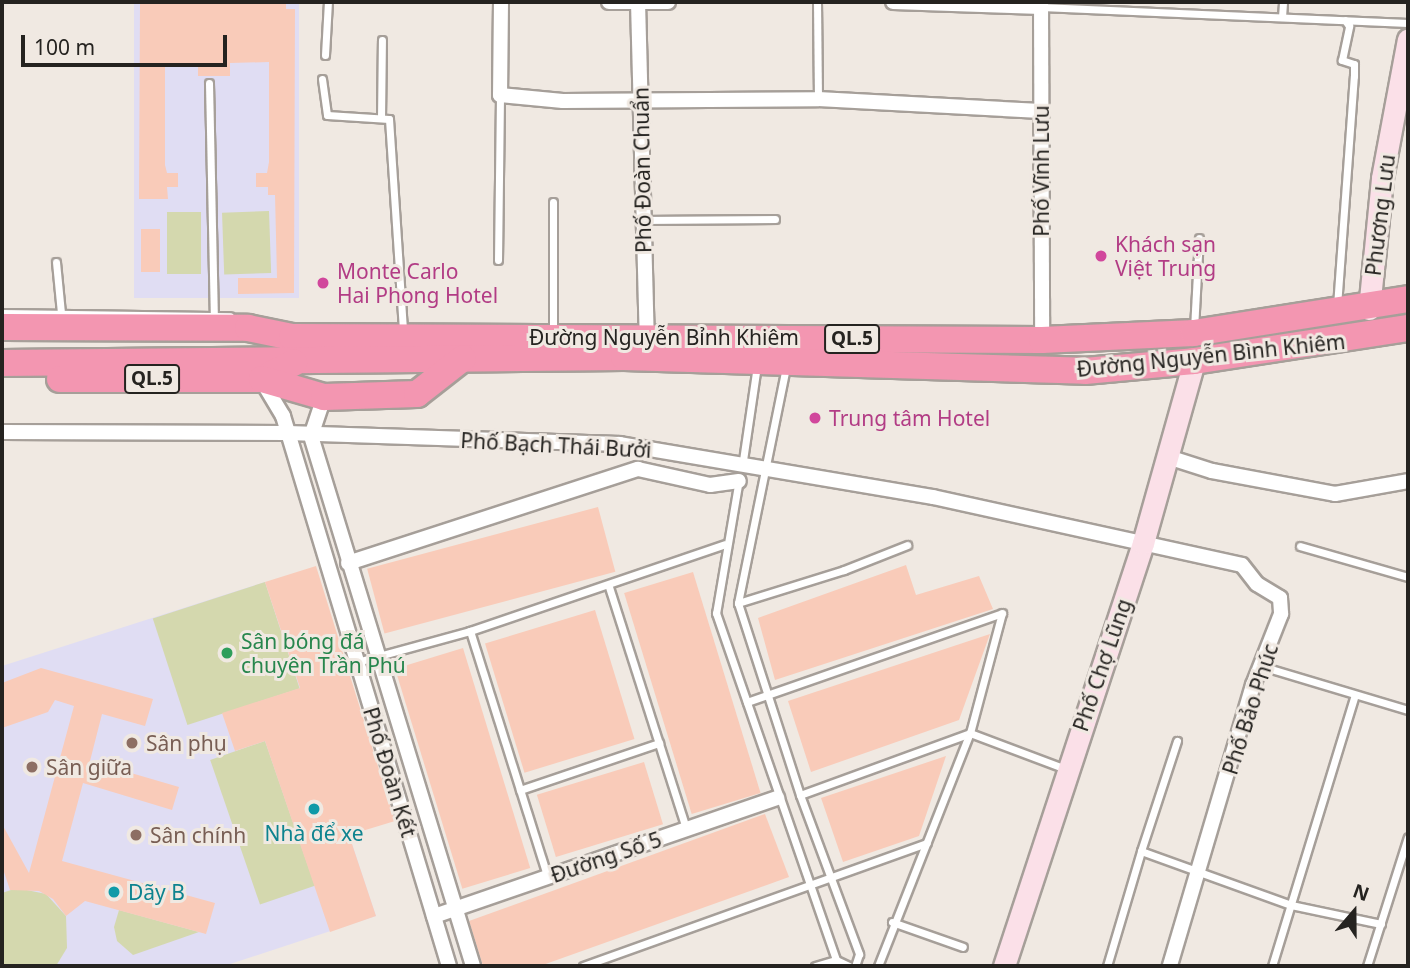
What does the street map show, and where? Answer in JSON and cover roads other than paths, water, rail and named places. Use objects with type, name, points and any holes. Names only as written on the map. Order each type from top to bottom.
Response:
[{"type":"highway","name":"Đường Nguyễn Bỉnh Khiêm","points":[[2,327],[61,319],[248,328],[295,349],[403,335],[1042,340],[1194,333],[1370,309],[1408,299]]},
{"type":"highway","name":"Đường Nguyễn Bình Khiêm","points":[[295,349],[463,358],[624,357],[786,365],[1086,371],[1194,361],[1408,328]]},
{"type":"highway","name":"QL.5","points":[[2,344],[220,342],[295,349]]},
{"type":"highway","name":"Đường Nguyễn Bỉnh Khiêm","points":[[2,379],[262,379],[295,349]]},
{"type":"highway","name":"QL.5","points":[[2,363],[295,349]]},
{"type":"highway","points":[[262,379],[324,397],[417,394],[463,358]]},
{"type":"street","points":[[501,2],[499,95],[640,101],[818,99],[1041,111]]},
{"type":"street","points":[[609,2],[668,2]]},
{"type":"street","name":"Phố Đoàn Chuẩn","points":[[638,2],[647,338]]},
{"type":"street","points":[[893,2],[1041,4]]},
{"type":"street","name":"Phố Vĩnh Lưu","points":[[1041,4],[1042,340]]},
{"type":"street","name":"Phương Lưu","points":[[1370,309],[1382,178],[1408,39]]},
{"type":"street","name":"Phố Chợ Lũng","points":[[1004,966],[1066,769],[1143,543],[1194,361]]},
{"type":"street","name":"Phố Đoàn Kết","points":[[262,379],[288,433],[449,966]]},
{"type":"street","points":[[311,436],[324,397]]},
{"type":"street","name":"Phố Bạch Thái Bưởi","points":[[2,432],[288,433],[311,436],[620,444],[768,466],[1143,543]]},
{"type":"street","name":"Phố Đoàn Kết","points":[[311,436],[376,656],[473,966]]},
{"type":"street","points":[[1168,457],[1212,471],[1335,494],[1408,481]]},
{"type":"street","points":[[348,563],[638,469],[710,485],[739,481]]},
{"type":"street","name":"Phố Bảo Phúc","points":[[1143,543],[1242,565],[1257,584],[1280,598],[1281,614],[1261,666],[1200,875],[1170,966]]},
{"type":"street","name":"Đường Số 5","points":[[434,916],[777,798]]},
{"type":"lane","points":[[325,54],[328,2]]},
{"type":"lane","points":[[817,2],[818,99]]},
{"type":"lane","points":[[1172,12],[1173,2]]},
{"type":"lane","points":[[1282,17],[1283,2]]},
{"type":"lane","points":[[1041,4],[1121,6],[1172,12],[1408,23]]},
{"type":"lane","points":[[1336,313],[1354,76],[1354,64],[1342,60],[1349,26],[1345,20]]},
{"type":"lane","points":[[381,118],[382,40]]},
{"type":"lane","points":[[322,79],[327,115],[389,118],[403,335]]},
{"type":"lane","points":[[209,83],[214,313]]},
{"type":"lane","points":[[498,260],[499,95]]},
{"type":"lane","points":[[553,202],[553,337]]},
{"type":"lane","points":[[643,220],[775,219]]},
{"type":"lane","points":[[1194,333],[1199,239]]},
{"type":"lane","points":[[57,262],[61,319]]},
{"type":"lane","points":[[2,313],[61,319],[214,313],[234,317],[248,328]]},
{"type":"lane","points":[[757,364],[744,463],[725,544],[716,613],[777,798],[836,960]]},
{"type":"lane","points":[[786,365],[768,466],[738,603],[800,795],[859,954],[855,966]]},
{"type":"lane","points":[[356,662],[470,631],[608,587],[725,544]]},
{"type":"lane","points":[[738,603],[844,570],[907,545]]},
{"type":"lane","points":[[1300,546],[1408,577]]},
{"type":"lane","points":[[608,587],[687,829]]},
{"type":"lane","points":[[747,702],[1002,612],[970,733],[927,843],[892,922],[878,966]]},
{"type":"lane","points":[[470,631],[548,878]]},
{"type":"lane","points":[[1261,666],[1354,697],[1408,710]]},
{"type":"lane","points":[[1272,966],[1354,697]]},
{"type":"lane","points":[[800,795],[970,733],[1066,769]]},
{"type":"lane","points":[[1107,966],[1177,741]]},
{"type":"lane","points":[[520,790],[659,743]]},
{"type":"lane","points":[[1367,966],[1408,837]]},
{"type":"lane","points":[[583,966],[927,843]]},
{"type":"lane","points":[[1141,851],[1200,875],[1290,905],[1381,925]]},
{"type":"lane","points":[[892,922],[962,947]]},
{"type":"lane","points":[[816,966],[836,960],[849,966]]},
{"type":"place","name":"Khách sạn Việt Trung","points":[[1101,256]]},
{"type":"place","name":"Monte Carlo Hai Phong Hotel","points":[[323,283]]},
{"type":"place","name":"Trung tâm Hotel","points":[[815,418]]},
{"type":"place","name":"Sân bóng đá chuyên Trần Phú","points":[[227,653]]},
{"type":"place","name":"Sân phụ","points":[[132,743]]},
{"type":"place","name":"Sân giữa","points":[[32,767]]},
{"type":"place","name":"Nhà để xe","points":[[314,809]]},
{"type":"place","name":"Sân chính","points":[[136,835]]},
{"type":"place","name":"Dãy B","points":[[114,892]]}]
